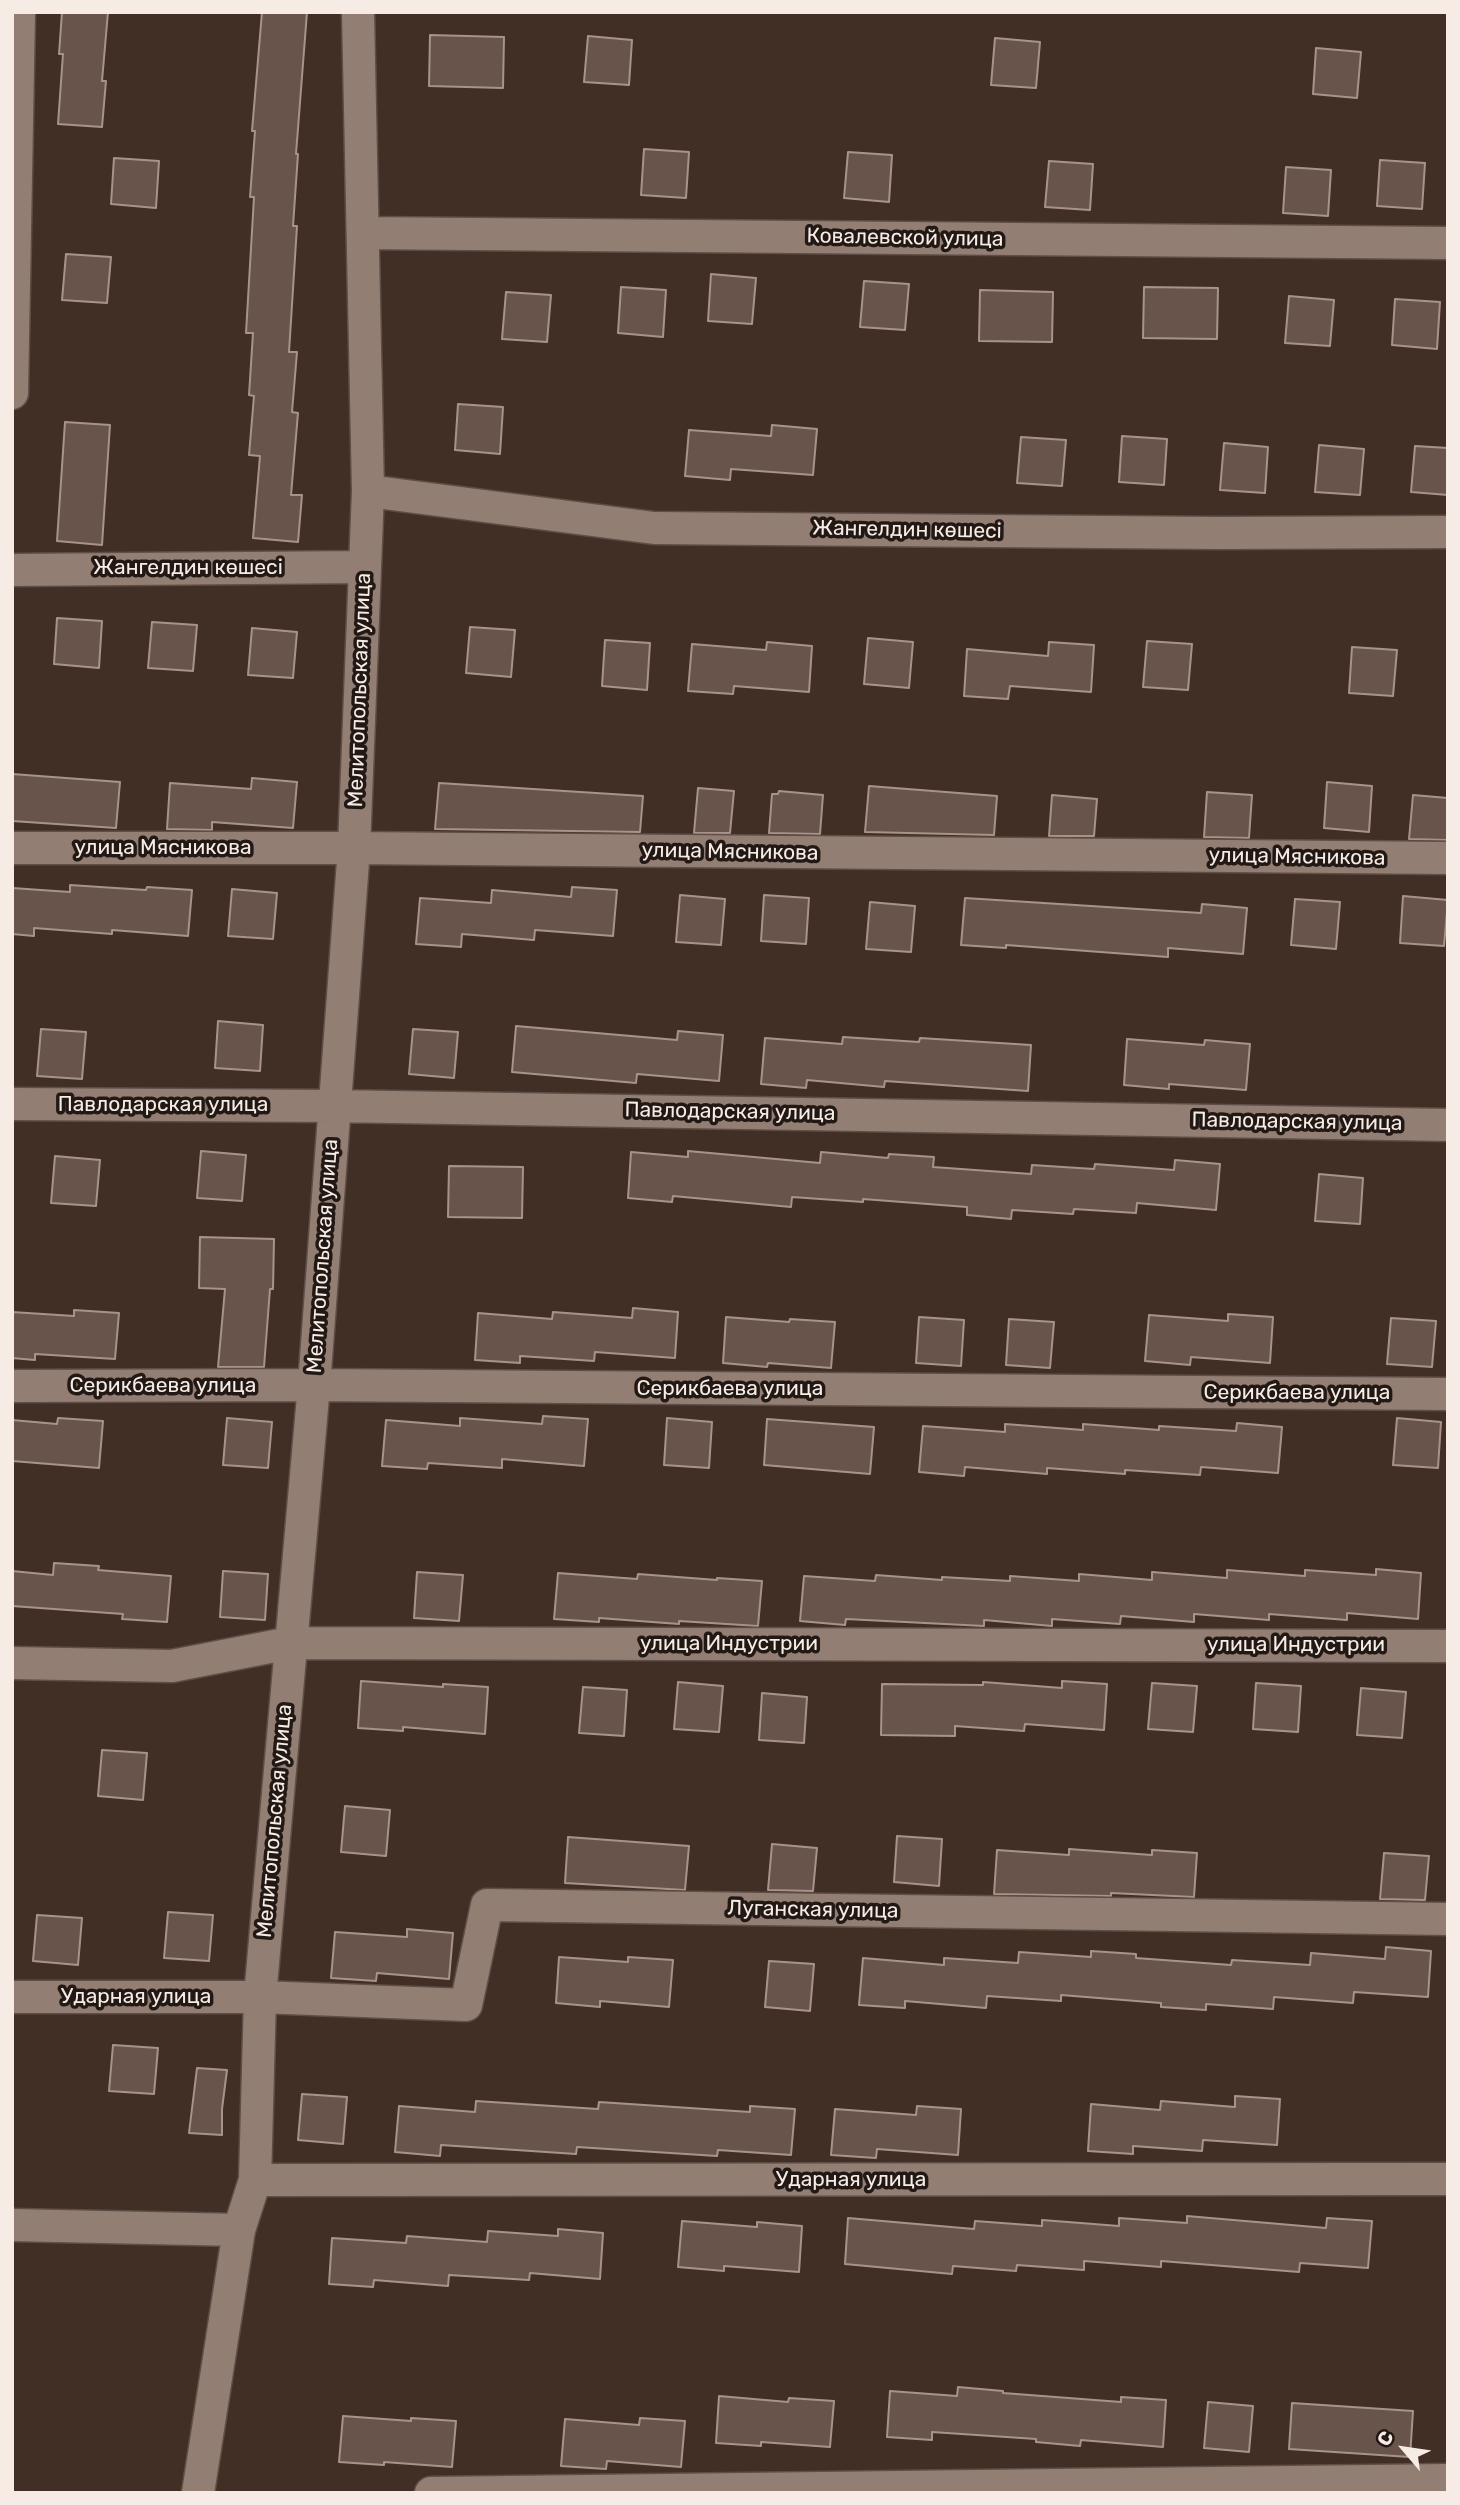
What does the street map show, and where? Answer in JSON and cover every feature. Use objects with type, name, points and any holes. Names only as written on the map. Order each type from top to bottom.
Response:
[{"type":"street","points":[[12,393],[19,12]]},
{"type":"street","name":"Мелитопольская улица","points":[[198,2493],[239,2230],[255,2180],[260,1997],[314,1385],[354,848],[368,492],[358,12]]},
{"type":"street","name":"Ковалевской улица","points":[[363,233],[1448,243]]},
{"type":"street","name":"Жангелдин көшесі","points":[[368,492],[654,528],[1217,533],[1448,532]]},
{"type":"street","name":"Жангелдин көшесі","points":[[12,570],[364,567]]},
{"type":"street","name":"улица Мясникова","points":[[12,848],[354,848],[1448,858]]},
{"type":"street","name":"Павлодарская улица","points":[[12,1104],[334,1105],[1448,1125]]},
{"type":"street","name":"Серикбаева улица","points":[[12,1386],[314,1385],[1448,1394]]},
{"type":"street","name":"улица Индустрии","points":[[12,1663],[172,1666],[290,1643],[1448,1646]]},
{"type":"street","name":"Луганская улица","points":[[260,1997],[466,2005],[487,1905],[1448,1919]]},
{"type":"street","name":"Ударная улица","points":[[12,1997],[260,1997]]},
{"type":"street","name":"Ударная улица","points":[[255,2180],[1448,2179]]},
{"type":"street","points":[[12,2225],[239,2230]]},
{"type":"street","points":[[431,2493],[1448,2480]]},
{"type":"building","points":[[62,12],[108,12],[102,81],[106,81],[102,127],[58,124],[63,54],[59,54]]},
{"type":"building","points":[[262,12],[307,12],[296,154],[293,226],[297,226],[289,352],[297,352],[292,412],[298,413],[291,495],[302,495],[298,542],[253,538],[260,456],[249,455],[254,396],[249,395],[253,333],[246,333],[254,197],[250,197],[255,131],[252,131]]},
{"type":"building","points":[[430,35],[504,37],[503,88],[429,86]]},
{"type":"building","points":[[588,36],[632,40],[629,85],[584,82]]},
{"type":"building","points":[[995,38],[1040,42],[1036,88],[991,85]]},
{"type":"building","points":[[1316,48],[1361,52],[1357,98],[1313,94]]},
{"type":"building","points":[[644,149],[689,152],[686,198],[641,195]]},
{"type":"building","points":[[848,152],[892,155],[889,202],[844,198]]},
{"type":"building","points":[[114,158],[159,161],[156,208],[111,204]]},
{"type":"building","points":[[1380,160],[1425,163],[1422,209],[1377,206]]},
{"type":"building","points":[[1049,161],[1093,164],[1090,210],[1045,207]]},
{"type":"building","points":[[1286,167],[1331,170],[1328,216],[1283,213]]},
{"type":"building","points":[[66,254],[111,257],[107,303],[62,300]]},
{"type":"building","points":[[711,274],[756,278],[752,324],[708,321]]},
{"type":"building","points":[[864,281],[909,284],[905,330],[860,327]]},
{"type":"building","points":[[621,287],[666,290],[663,337],[618,333]]},
{"type":"building","points":[[1144,287],[1218,288],[1217,339],[1143,338]]},
{"type":"building","points":[[980,290],[1053,292],[1052,342],[979,341]]},
{"type":"building","points":[[506,292],[551,295],[547,342],[502,339]]},
{"type":"building","points":[[1289,296],[1334,300],[1330,346],[1285,343]]},
{"type":"building","points":[[1395,299],[1440,302],[1437,349],[1392,345]]},
{"type":"building","points":[[458,404],[503,407],[500,454],[455,450]]},
{"type":"building","points":[[65,422],[110,425],[102,545],[57,541]]},
{"type":"building","points":[[772,425],[817,429],[813,475],[731,469],[730,480],[685,476],[689,430],[771,436]]},
{"type":"building","points":[[1122,436],[1167,439],[1164,485],[1119,482]]},
{"type":"building","points":[[1021,437],[1066,440],[1062,486],[1017,483]]},
{"type":"building","points":[[1224,443],[1268,447],[1265,493],[1220,490]]},
{"type":"building","points":[[1319,445],[1364,449],[1360,495],[1315,492]]},
{"type":"building","points":[[1415,446],[1448,448],[1448,495],[1411,492]]},
{"type":"building","points":[[57,618],[102,621],[99,668],[54,664]]},
{"type":"building","points":[[152,622],[197,625],[193,671],[148,668]]},
{"type":"building","points":[[470,627],[515,630],[511,677],[466,673]]},
{"type":"building","points":[[252,628],[297,632],[293,678],[248,675]]},
{"type":"building","points":[[868,638],[913,642],[909,688],[864,684]]},
{"type":"building","points":[[605,640],[650,643],[647,690],[602,686]]},
{"type":"building","points":[[1147,641],[1192,644],[1188,690],[1143,687]]},
{"type":"building","points":[[767,642],[812,646],[809,692],[734,686],[733,694],[688,691],[692,644],[766,650]]},
{"type":"building","points":[[1049,642],[1094,645],[1091,692],[1010,686],[1008,699],[964,696],[967,649],[1048,656]]},
{"type":"building","points":[[1352,647],[1397,650],[1393,696],[1349,693]]},
{"type":"building","points":[[12,774],[120,782],[116,828],[12,821]]},
{"type":"building","points":[[252,778],[297,782],[293,828],[212,822],[212,830],[167,829],[170,783],[251,789]]},
{"type":"building","points":[[1327,782],[1372,786],[1369,832],[1324,828]]},
{"type":"building","points":[[439,783],[643,796],[640,832],[435,829]]},
{"type":"building","points":[[869,786],[997,796],[994,835],[865,832]]},
{"type":"building","points":[[698,788],[734,791],[730,833],[694,833]]},
{"type":"building","points":[[779,791],[823,795],[820,834],[769,833],[772,794],[778,794]]},
{"type":"building","points":[[1207,792],[1252,795],[1249,838],[1204,837]]},
{"type":"building","points":[[1052,795],[1097,799],[1094,836],[1049,836]]},
{"type":"building","points":[[1413,795],[1448,798],[1448,840],[1409,839]]},
{"type":"building","points":[[70,885],[192,890],[188,936],[34,928],[34,936],[12,934],[12,888],[70,892]]},
{"type":"building","points":[[572,887],[617,890],[613,936],[535,930],[534,940],[462,934],[461,947],[416,944],[420,898],[491,903],[492,890],[571,897]]},
{"type":"building","points":[[232,889],[277,893],[273,939],[228,936]]},
{"type":"building","points":[[680,895],[725,899],[721,945],[676,942]]},
{"type":"building","points":[[764,895],[809,898],[806,944],[761,941]]},
{"type":"building","points":[[1403,896],[1448,900],[1444,946],[1400,943]]},
{"type":"building","points":[[965,898],[1201,913],[1202,904],[1247,908],[1243,954],[1168,948],[1168,957],[1006,945],[1006,948],[961,945]]},
{"type":"building","points":[[1295,899],[1340,902],[1336,949],[1291,945]]},
{"type":"building","points":[[870,902],[915,906],[911,952],[866,949]]},
{"type":"building","points":[[218,1021],[263,1025],[260,1071],[215,1068]]},
{"type":"building","points":[[516,1026],[677,1040],[678,1031],[723,1035],[719,1081],[637,1074],[636,1083],[512,1072]]},
{"type":"building","points":[[41,1029],[86,1032],[82,1079],[37,1076]]},
{"type":"building","points":[[413,1029],[458,1032],[454,1078],[409,1074]]},
{"type":"building","points":[[843,1037],[919,1042],[920,1038],[1031,1045],[1028,1091],[885,1081],[884,1087],[807,1080],[806,1088],[761,1084],[765,1038],[842,1044]]},
{"type":"building","points":[[1127,1039],[1204,1045],[1205,1040],[1250,1044],[1246,1090],[1169,1084],[1169,1089],[1124,1085]]},
{"type":"building","points":[[201,1151],[246,1155],[242,1201],[197,1198]]},
{"type":"building","points":[[688,1151],[820,1163],[821,1152],[888,1158],[889,1154],[934,1157],[933,1167],[1031,1174],[1032,1165],[1094,1169],[1095,1164],[1174,1170],[1175,1160],[1220,1164],[1216,1210],[1137,1203],[1136,1213],[1074,1209],[1073,1214],[1012,1210],[1011,1219],[967,1215],[967,1207],[863,1199],[863,1202],[792,1197],[791,1207],[673,1196],[672,1202],[628,1198],[631,1152],[688,1157]]},
{"type":"building","points":[[55,1156],[100,1160],[96,1206],[51,1203]]},
{"type":"building","points":[[449,1166],[523,1167],[522,1218],[448,1217]]},
{"type":"building","points":[[1319,1174],[1363,1178],[1360,1224],[1315,1221]]},
{"type":"building","points":[[200,1237],[274,1239],[273,1289],[270,1289],[264,1367],[218,1367],[225,1289],[199,1288]]},
{"type":"building","points":[[633,1308],[678,1312],[675,1358],[595,1352],[594,1361],[520,1356],[520,1363],[475,1360],[478,1313],[552,1319],[553,1312],[632,1318]]},
{"type":"building","points":[[74,1310],[119,1313],[115,1359],[35,1354],[35,1360],[12,1358],[12,1312],[74,1316]]},
{"type":"building","points":[[1228,1314],[1273,1317],[1270,1363],[1191,1357],[1190,1365],[1145,1361],[1149,1315],[1228,1321]]},
{"type":"building","points":[[726,1317],[789,1322],[790,1319],[835,1322],[831,1368],[723,1363]]},
{"type":"building","points":[[919,1317],[964,1320],[961,1366],[916,1363]]},
{"type":"building","points":[[1391,1318],[1436,1321],[1432,1367],[1387,1364]]},
{"type":"building","points":[[1009,1319],[1054,1322],[1050,1368],[1006,1365]]},
{"type":"building","points":[[543,1416],[588,1419],[584,1466],[502,1459],[502,1468],[428,1463],[427,1469],[382,1466],[386,1420],[460,1426],[460,1418],[542,1424]]},
{"type":"building","points":[[58,1418],[103,1421],[99,1468],[12,1461],[12,1420],[57,1424]]},
{"type":"building","points":[[227,1418],[272,1422],[268,1468],[223,1465]]},
{"type":"building","points":[[667,1418],[712,1422],[709,1468],[664,1465]]},
{"type":"building","points":[[1397,1418],[1441,1422],[1438,1468],[1393,1465]]},
{"type":"building","points":[[767,1419],[874,1427],[870,1474],[764,1465]]},
{"type":"building","points":[[1237,1423],[1282,1427],[1278,1473],[1201,1467],[1200,1475],[1125,1470],[1125,1474],[1047,1468],[1047,1474],[965,1467],[964,1476],[919,1472],[923,1426],[1005,1432],[1005,1424],[1083,1430],[1083,1424],[1159,1430],[1159,1426],[1236,1431]]},
{"type":"building","points":[[54,1563],[171,1576],[167,1622],[122,1619],[123,1614],[12,1606],[12,1571],[53,1575]]},
{"type":"building","points":[[1376,1569],[1421,1573],[1418,1619],[1347,1613],[1347,1620],[1269,1614],[1269,1620],[1194,1614],[1194,1622],[1121,1616],[1120,1624],[1052,1619],[1052,1626],[984,1620],[984,1626],[846,1619],[845,1625],[800,1621],[804,1576],[875,1581],[876,1575],[1010,1581],[1010,1576],[1079,1581],[1079,1574],[1152,1580],[1152,1572],[1227,1578],[1227,1570],[1305,1576],[1305,1570],[1376,1575]]},
{"type":"building","points":[[223,1571],[268,1574],[265,1620],[220,1617]]},
{"type":"building","points":[[417,1572],[463,1575],[459,1621],[414,1618]]},
{"type":"building","points":[[558,1573],[637,1579],[638,1574],[762,1581],[758,1626],[599,1618],[599,1622],[554,1619]]},
{"type":"building","points":[[361,1681],[443,1687],[443,1684],[488,1687],[485,1734],[403,1727],[403,1731],[358,1728]]},
{"type":"building","points":[[1062,1681],[1107,1684],[1104,1730],[1025,1724],[1024,1731],[955,1726],[955,1736],[881,1735],[882,1684],[983,1685],[983,1682],[1062,1688]]},
{"type":"building","points":[[678,1682],[723,1686],[719,1732],[674,1729]]},
{"type":"building","points":[[1152,1683],[1197,1686],[1193,1732],[1148,1729]]},
{"type":"building","points":[[1256,1683],[1301,1686],[1298,1732],[1253,1729]]},
{"type":"building","points":[[583,1687],[627,1690],[624,1736],[579,1733]]},
{"type":"building","points":[[1361,1688],[1406,1692],[1402,1738],[1357,1735]]},
{"type":"building","points":[[762,1693],[807,1697],[804,1743],[759,1740]]},
{"type":"building","points":[[102,1750],[147,1753],[143,1800],[98,1796]]},
{"type":"building","points":[[345,1806],[390,1810],[386,1856],[341,1852]]},
{"type":"building","points":[[897,1836],[942,1839],[939,1886],[894,1882]]},
{"type":"building","points":[[568,1837],[689,1846],[685,1890],[565,1883]]},
{"type":"building","points":[[772,1844],[817,1848],[813,1891],[768,1890]]},
{"type":"building","points":[[1069,1849],[1152,1855],[1152,1850],[1197,1853],[1194,1897],[1111,1893],[1111,1896],[994,1894],[997,1850],[1069,1855]]},
{"type":"building","points":[[1384,1853],[1429,1856],[1425,1900],[1380,1899]]},
{"type":"building","points":[[168,1912],[213,1915],[209,1961],[164,1958]]},
{"type":"building","points":[[37,1915],[82,1918],[78,1965],[33,1961]]},
{"type":"building","points":[[407,1929],[453,1933],[449,1979],[377,1973],[376,1981],[331,1978],[335,1932],[407,1937]]},
{"type":"building","points":[[1386,1947],[1431,1951],[1428,1997],[1354,1992],[1353,2003],[1274,1997],[1273,2009],[1206,2004],[1206,2010],[1161,2007],[1161,2003],[1061,1995],[1061,2001],[987,1996],[986,2008],[905,2001],[905,2008],[859,2005],[863,1958],[944,1965],[944,1958],[1018,1963],[1019,1952],[1091,1957],[1091,1951],[1136,1954],[1136,1958],[1231,1965],[1232,1960],[1310,1965],[1311,1953],[1385,1959]]},
{"type":"building","points":[[559,1957],[628,1962],[628,1957],[673,1960],[669,2007],[600,2001],[600,2007],[556,2003]]},
{"type":"building","points":[[769,1961],[814,1964],[810,2011],[765,2007]]},
{"type":"building","points":[[113,2045],[158,2048],[154,2094],[109,2091]]},
{"type":"building","points":[[197,2068],[227,2070],[222,2135],[189,2133]]},
{"type":"building","points":[[302,2094],[347,2097],[343,2144],[298,2140]]},
{"type":"building","points":[[1235,2096],[1280,2099],[1277,2145],[1203,2140],[1202,2151],[1133,2146],[1133,2154],[1088,2151],[1091,2104],[1160,2110],[1161,2101],[1235,2107]]},
{"type":"building","points":[[476,2101],[598,2109],[599,2102],[750,2112],[750,2106],[795,2109],[791,2155],[718,2150],[717,2156],[577,2147],[576,2154],[441,2145],[440,2156],[395,2152],[399,2106],[475,2112]]},
{"type":"building","points":[[917,2106],[961,2109],[958,2155],[877,2149],[876,2158],[831,2155],[835,2109],[916,2115]]},
{"type":"building","points":[[1187,2216],[1326,2228],[1327,2218],[1372,2221],[1368,2268],[1300,2263],[1299,2272],[1161,2261],[1161,2267],[1084,2261],[1084,2270],[1017,2265],[1016,2271],[953,2266],[952,2274],[845,2264],[848,2218],[974,2229],[975,2221],[1042,2226],[1042,2220],[1119,2226],[1119,2218],[1187,2223]]},
{"type":"building","points":[[682,2221],[757,2227],[757,2222],[802,2226],[799,2272],[724,2266],[724,2271],[678,2267]]},
{"type":"building","points":[[558,2229],[603,2233],[600,2279],[530,2273],[529,2280],[449,2275],[448,2286],[374,2280],[373,2287],[329,2284],[332,2238],[406,2243],[407,2236],[487,2242],[488,2231],[558,2236]]},
{"type":"building","points":[[958,2387],[1121,2402],[1121,2397],[1166,2400],[1163,2447],[1081,2440],[1080,2446],[1036,2442],[1036,2439],[932,2432],[932,2440],[887,2437],[890,2391],[957,2396]]},
{"type":"building","points":[[719,2396],[788,2402],[789,2398],[834,2401],[830,2447],[761,2442],[761,2446],[716,2443]]},
{"type":"building","points":[[1208,2402],[1253,2406],[1249,2452],[1204,2448]]},
{"type":"building","points":[[1292,2403],[1413,2411],[1410,2457],[1289,2449]]},
{"type":"building","points":[[343,2416],[456,2421],[452,2467],[339,2462]]},
{"type":"building","points":[[640,2418],[685,2421],[681,2467],[607,2461],[606,2469],[561,2466],[565,2419],[639,2425]]}]
